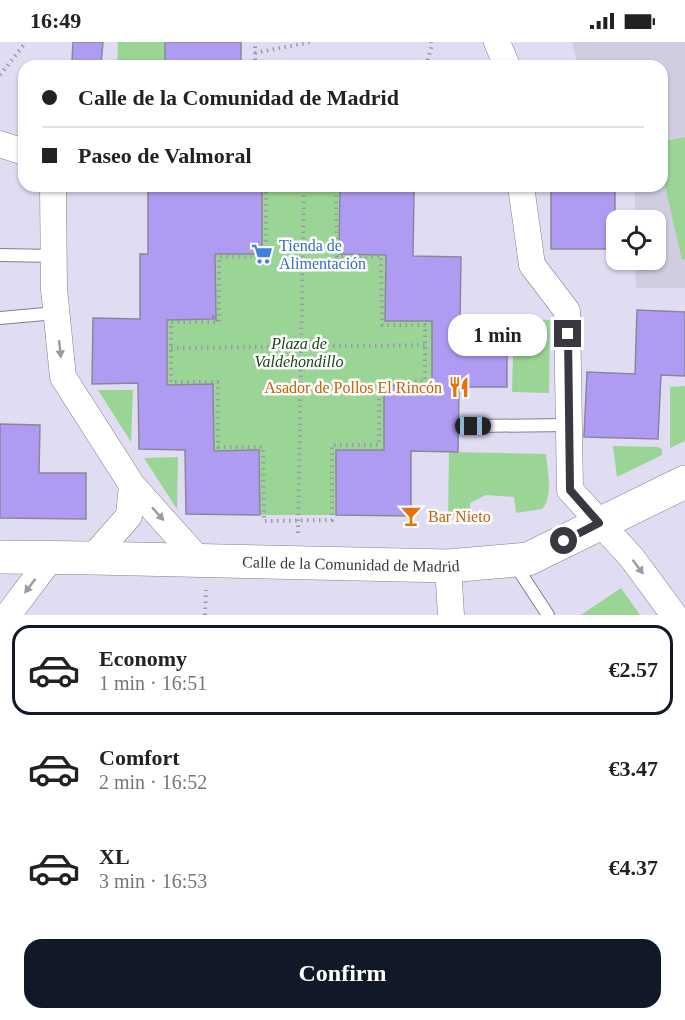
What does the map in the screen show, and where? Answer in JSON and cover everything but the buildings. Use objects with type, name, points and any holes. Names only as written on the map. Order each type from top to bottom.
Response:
[{"type":"street","points":[[497,42],[504,60]]},
{"type":"street","points":[[0,144],[18,150]]},
{"type":"street","points":[[53,192],[56,313],[63,377],[132,485],[199,560]]},
{"type":"street","points":[[522,192],[532,265],[567,311],[570,490],[632,558],[674,615]]},
{"type":"street","name":"Calle de la Comunidad de Madrid","points":[[0,557],[448,566],[528,559],[685,482]]},
{"type":"street","points":[[92,558],[129,516],[132,485]]},
{"type":"street","points":[[8,615],[51,558]]},
{"type":"street","points":[[448,566],[452,615]]},
{"type":"lane","points":[[0,255],[54,256]]},
{"type":"lane","points":[[0,318],[56,313]]},
{"type":"lane","points":[[473,426],[569,425]]},
{"type":"lane","points":[[512,560],[548,615]]},
{"type":"path","points":[[0,75],[26,42]]},
{"type":"path","points":[[255,42],[255,60]]},
{"type":"path","points":[[255,53],[311,42]]},
{"type":"path","points":[[427,60],[431,42]]},
{"type":"path","points":[[266,192],[266,256],[219,257],[219,322],[171,322],[171,382],[218,382],[218,447],[263,447],[264,521],[332,520],[332,445],[379,445],[379,382],[425,381],[425,325],[382,325],[381,256],[337,256],[336,192]]},
{"type":"path","points":[[297,563],[304,192]]},
{"type":"path","points":[[171,348],[425,345]]},
{"type":"shaded area","points":[[572,42],[685,42],[685,288],[636,288],[635,270],[666,270],[666,210],[635,210],[635,192],[668,192],[668,60],[576,60]]},
{"type":"green space","points":[[118,42],[165,42],[165,60],[117,60]]},
{"type":"green space","points":[[685,137],[685,259],[682,260],[666,192],[668,141]]},
{"type":"green space","name":"Plaza de Valdehondillo","points":[[262,192],[340,192],[339,254],[368,255],[386,247],[385,321],[413,321],[432,312],[432,395],[384,386],[384,458],[363,450],[336,450],[335,515],[260,515],[259,450],[234,451],[213,458],[213,385],[186,385],[167,395],[167,311],[187,320],[215,319],[215,246],[235,254],[262,254]]},
{"type":"green space","points":[[514,319],[550,320],[549,393],[512,392]]},
{"type":"green space","points":[[685,386],[685,441],[670,448],[670,387]]},
{"type":"green space","points":[[98,390],[133,390],[131,442]]},
{"type":"green space","points":[[613,446],[658,447],[662,449],[662,455],[617,477]]},
{"type":"green space","points":[[449,452],[546,454],[549,490],[546,504],[542,509],[516,513],[514,497],[486,495],[470,503],[470,518],[448,518]]},
{"type":"green space","points":[[144,458],[178,458],[177,509]]},
{"type":"green space","points":[[621,588],[640,615],[581,615]]},
{"type":"place","name":"Tienda de Alimentación","points":[[262,254]]},
{"type":"place","name":"Asador de Pollos El Rincón","points":[[459,387]]},
{"type":"place","name":"Bar Nieto","points":[[411,516]]},
{"type":"route","points":[[564,541],[599,523],[570,490],[568,334]]}]
